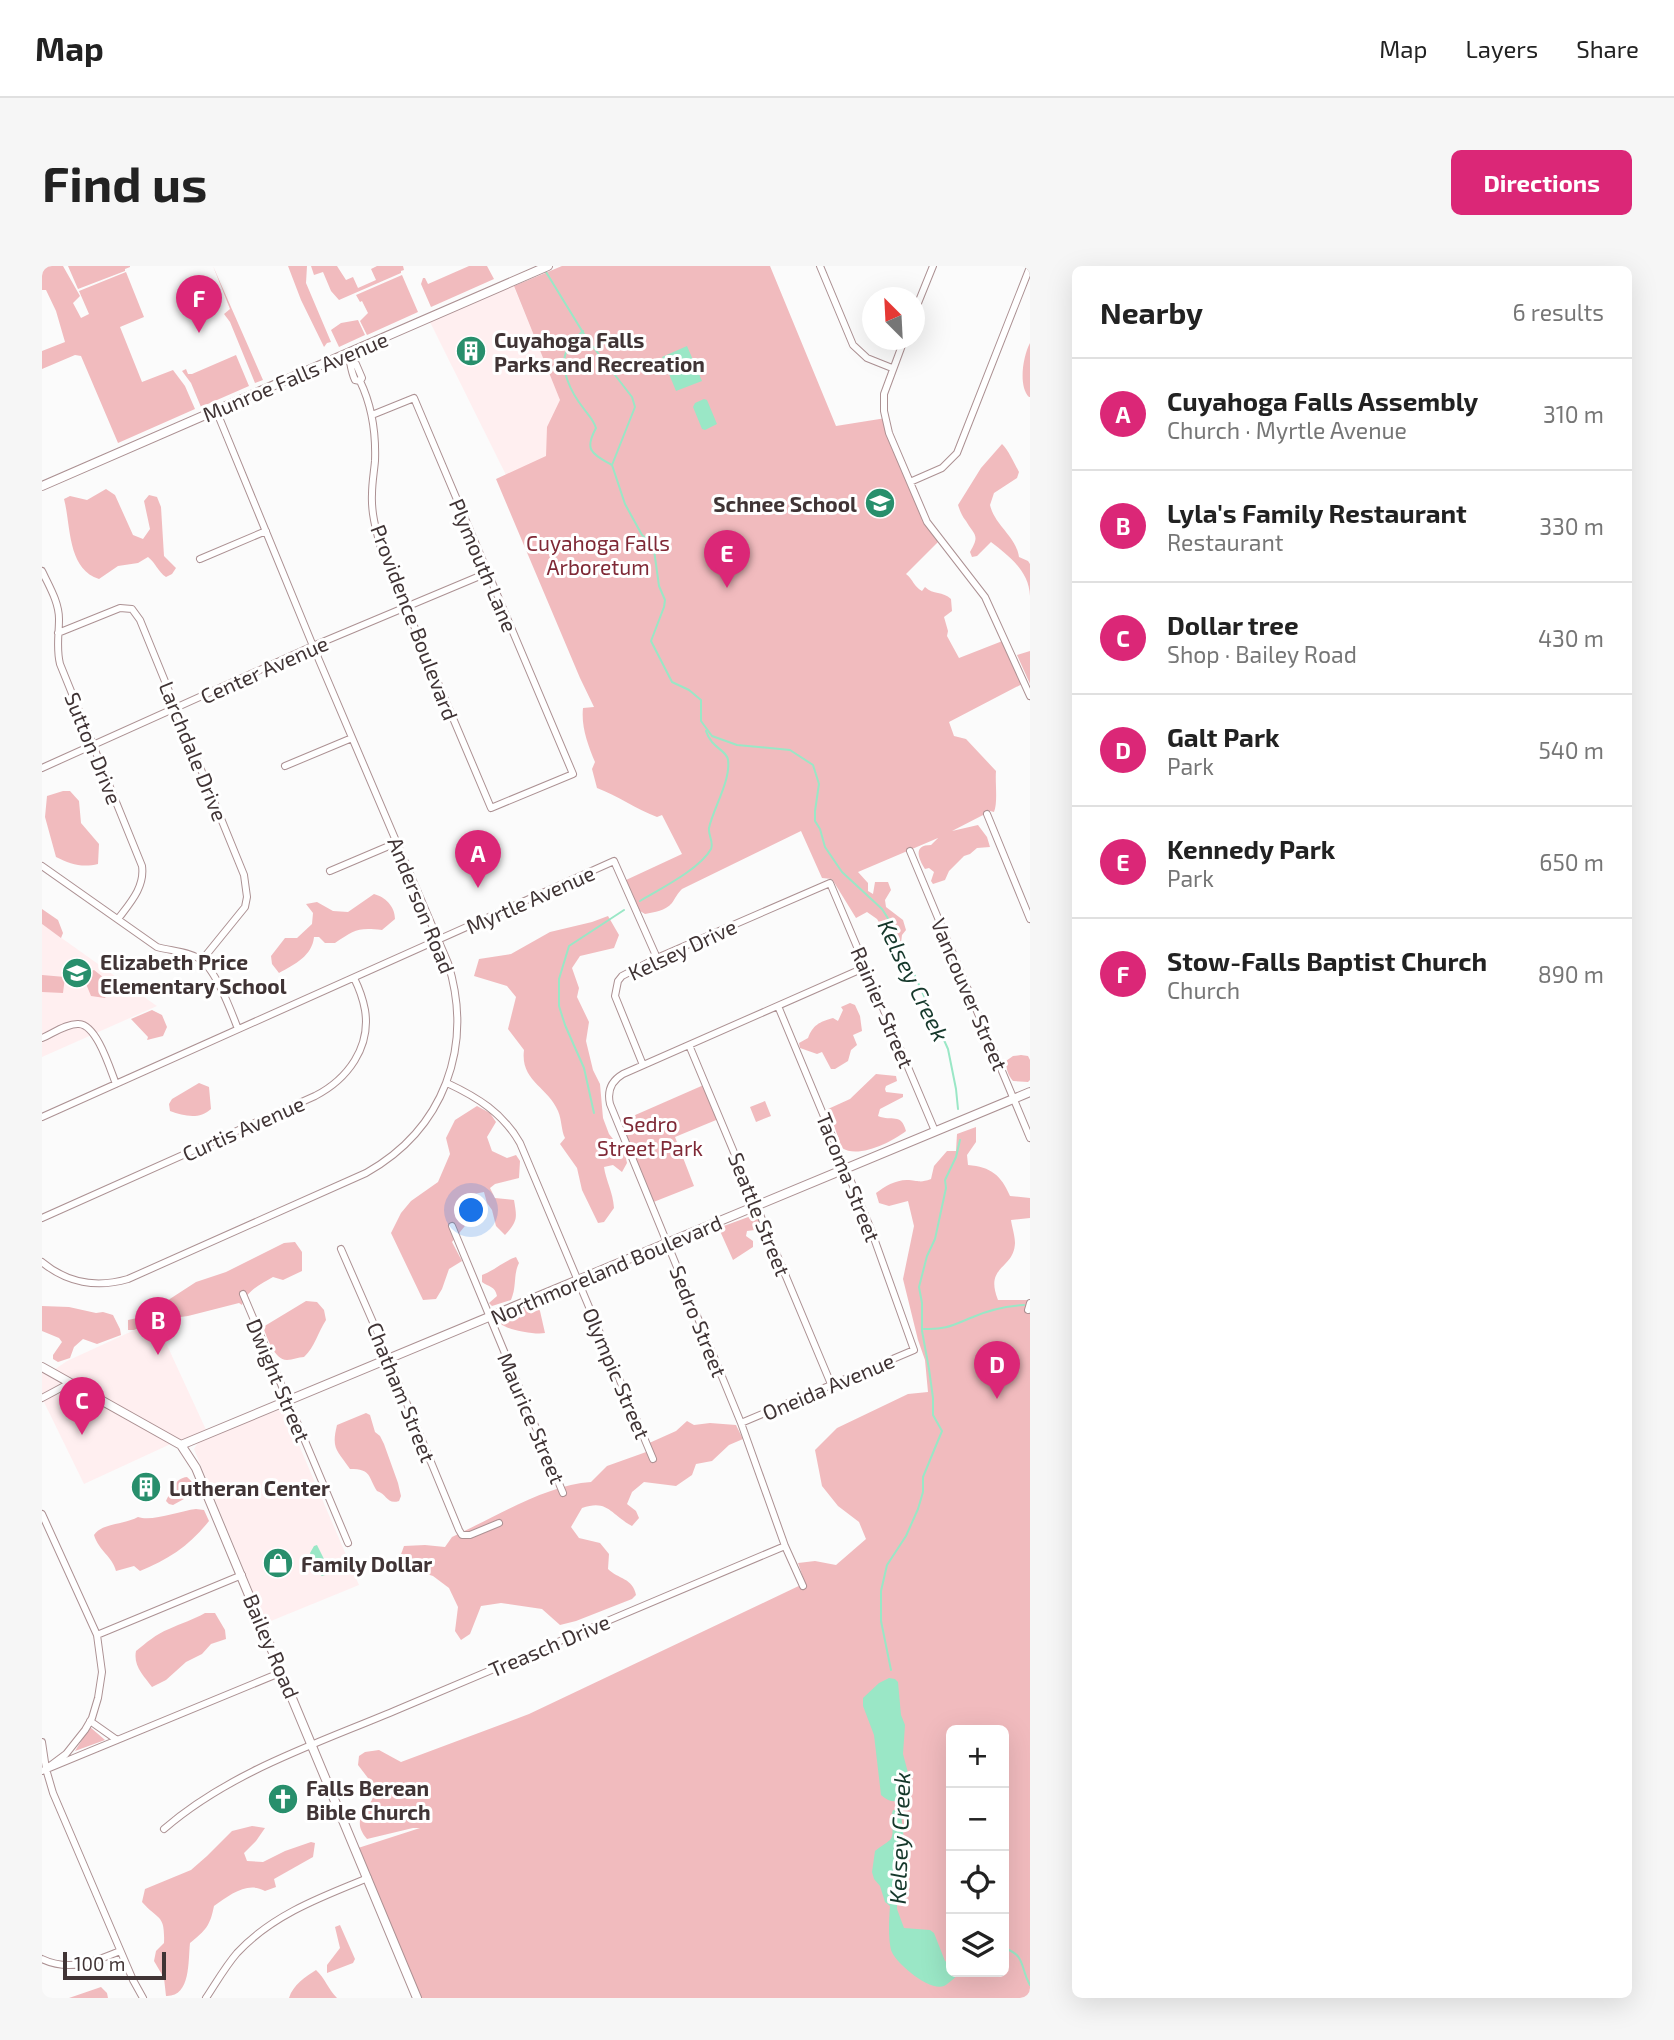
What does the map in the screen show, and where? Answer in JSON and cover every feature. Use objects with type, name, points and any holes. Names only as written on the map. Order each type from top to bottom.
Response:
[{"type":"street","name":"Munroe Falls Avenue","points":[[42,486],[216,410],[349,357],[548,266]]},
{"type":"street","points":[[820,266],[853,345],[867,358],[892,368]]},
{"type":"street","points":[[925,287],[933,266]]},
{"type":"street","points":[[910,482],[942,468],[957,453],[1030,267]]},
{"type":"street","points":[[900,350],[884,394],[884,411],[889,433],[923,514],[933,531],[985,597],[1030,696]]},
{"type":"street","name":"Providence Boulevard","points":[[349,357],[349,367],[355,380],[360,381],[372,415],[375,458],[372,494],[375,527],[491,808]]},
{"type":"street","name":"Plymouth Lane","points":[[372,415],[414,398],[573,774],[491,808]]},
{"type":"street","name":"Anderson Road","points":[[42,1262],[57,1272],[83,1282],[101,1284],[128,1279],[376,1167],[398,1151],[426,1120],[447,1083],[457,1041],[458,1014],[452,977],[438,940],[216,410]]},
{"type":"street","points":[[200,559],[266,531]]},
{"type":"street","name":"Sutton Drive","points":[[42,571],[46,590],[58,608],[57,653],[60,664],[141,861],[143,872],[139,889],[118,919]]},
{"type":"street","name":"Center Avenue","points":[[42,768],[313,646],[487,573]]},
{"type":"street","name":"Larchdale Drive","points":[[58,633],[127,605],[136,612],[241,864],[247,896],[245,907]]},
{"type":"street","points":[[285,766],[352,738]]},
{"type":"street","points":[[987,814],[1030,919]]},
{"type":"street","points":[[330,871],[396,843]]},
{"type":"street","name":"Vancouver Street","points":[[910,851],[1030,1138]]},
{"type":"street","name":"Myrtle Avenue","points":[[42,1117],[614,861],[657,958]]},
{"type":"street","points":[[42,866],[157,947],[202,960],[217,980],[238,1029]]},
{"type":"street","name":"Kelsey Drive","points":[[643,1065],[617,1001],[615,990],[618,981],[626,973],[830,883]]},
{"type":"street","name":"Rainier Street","points":[[830,883],[935,1131]]},
{"type":"street","points":[[202,960],[245,907],[254,909]]},
{"type":"street","name":"Sedro Street","points":[[803,1586],[785,1546],[741,1423],[609,1093],[614,1081],[623,1074],[866,967]]},
{"type":"street","name":"Curtis Avenue","points":[[42,1217],[316,1096],[334,1085],[355,1061],[365,1034],[364,1004],[354,978]]},
{"type":"street","name":"Tacoma Street","points":[[778,1006],[846,1168],[914,1350]]},
{"type":"street","points":[[42,1038],[74,1025],[84,1025],[96,1038],[116,1084]]},
{"type":"street","name":"Seattle Street","points":[[690,1045],[831,1384]]},
{"type":"street","name":"Olympic Street","points":[[447,1083],[481,1101],[500,1116],[514,1133],[527,1157],[653,1459]]},
{"type":"street","name":"Northmoreland Boulevard","points":[[181,1445],[1030,1092]]},
{"type":"street","name":"Maurice Street","points":[[452,1226],[563,1493]]},
{"type":"street","name":"Chatham Street","points":[[341,1249],[462,1535],[470,1535],[499,1523]]},
{"type":"street","name":"Dwight Street","points":[[243,1294],[348,1543]]},
{"type":"street","name":"Oneida Avenue","points":[[741,1423],[914,1350]]},
{"type":"street","name":"Bailey Road","points":[[42,1367],[181,1445],[201,1477],[417,1998]]},
{"type":"street","points":[[42,1398],[70,1383]]},
{"type":"street","points":[[42,1514],[97,1635],[102,1675],[90,1721],[76,1744],[44,1770]]},
{"type":"street","name":"Treasch Drive","points":[[164,1829],[219,1788],[313,1744],[785,1546]]},
{"type":"street","points":[[97,1635],[242,1575]]},
{"type":"street","points":[[44,1770],[282,1671]]},
{"type":"street","points":[[90,1721],[117,1740]]},
{"type":"street","points":[[42,1742],[44,1770],[53,1793],[120,1951],[143,1998]]},
{"type":"street","points":[[206,1998],[237,1953],[271,1923],[309,1902],[368,1878]]},
{"type":"street","points":[[42,1959],[73,1966],[94,1962],[120,1951]]},
{"type":"shaded area","points":[[515,280],[517,285],[514,287],[563,406],[574,444],[506,475],[428,318]]},
{"type":"shaded area","name":"Elizabeth Price Elementary School","points":[[42,924],[154,1004],[157,1006],[42,1057]]},
{"type":"shaded area","points":[[152,1322],[160,1330],[208,1434],[175,1442],[84,1484],[42,1398],[42,1367],[51,1372],[67,1361]]},
{"type":"shaded area","points":[[283,1408],[359,1585],[266,1623],[194,1449],[201,1441]]},
{"type":"green space","points":[[42,266],[63,266],[80,296],[73,303],[81,318],[89,314],[79,291],[126,272],[144,317],[120,327],[142,382],[173,370],[185,386],[195,409],[118,443],[81,356],[75,355],[42,369],[42,351],[65,342],[56,311],[46,290],[42,290]]},
{"type":"green space","points":[[68,266],[130,266],[130,267],[78,289]]},
{"type":"green space","points":[[213,266],[263,380],[255,383],[230,322],[224,314],[230,309]]},
{"type":"green space","points":[[288,266],[307,266],[306,283],[331,342],[324,347],[301,300]]},
{"type":"green space","points":[[311,266],[337,266],[346,280],[353,277],[358,288],[376,280],[371,269],[377,266],[403,266],[404,270],[339,300],[331,291],[323,272],[314,275]]},
{"type":"green space","points":[[469,266],[487,266],[494,279],[431,307],[421,284],[423,278],[428,284]]},
{"type":"green space","name":"Cuyahoga Falls Arboretum","points":[[562,266],[770,266],[836,426],[886,418],[920,507],[940,540],[906,574],[922,591],[925,587],[951,599],[952,611],[944,617],[947,636],[959,658],[1005,640],[1024,683],[949,722],[954,736],[966,739],[996,771],[994,812],[986,810],[987,813],[952,831],[978,825],[987,837],[990,847],[977,848],[964,856],[949,871],[945,880],[933,884],[931,881],[934,872],[929,868],[925,869],[920,861],[919,850],[931,845],[938,838],[858,872],[868,883],[868,891],[873,894],[875,882],[888,882],[891,890],[885,900],[886,907],[903,920],[906,930],[901,943],[893,932],[882,927],[877,919],[867,912],[856,918],[832,879],[822,878],[801,831],[682,889],[672,903],[663,909],[645,914],[640,911],[626,880],[682,854],[662,815],[657,817],[649,814],[597,788],[592,769],[595,762],[583,722],[583,708],[594,707],[496,479],[546,456],[547,427],[560,400],[514,286]]},
{"type":"green space","points":[[402,275],[418,312],[367,335],[360,321],[368,313],[356,295]]},
{"type":"green space","points":[[358,320],[365,335],[339,347],[331,330],[341,323]]},
{"type":"green space","points":[[1030,343],[1029,397],[1024,386],[1023,371]]},
{"type":"green space","points":[[236,355],[249,386],[201,407],[191,383],[182,371],[186,369],[188,374],[192,374]]},
{"type":"green space","points":[[1002,444],[1019,472],[1017,478],[994,493],[990,505],[996,519],[1014,543],[1019,557],[1030,564],[1030,596],[1022,572],[991,542],[977,556],[972,557],[970,552],[975,536],[958,505],[981,468]]},
{"type":"green space","points":[[106,489],[115,495],[133,535],[143,539],[150,529],[144,501],[149,495],[157,497],[161,507],[164,556],[176,568],[172,574],[166,577],[148,557],[138,563],[118,566],[99,579],[81,566],[72,545],[64,499],[70,496],[87,500]]},
{"type":"green space","points":[[1030,651],[1030,684],[1017,655]]},
{"type":"green space","points":[[70,791],[79,801],[81,823],[99,844],[98,864],[76,865],[56,857],[45,817],[47,796]]},
{"type":"green space","points":[[374,894],[389,903],[395,914],[395,919],[382,930],[357,930],[335,943],[325,943],[319,937],[314,937],[310,949],[297,963],[279,973],[272,964],[271,956],[285,938],[297,938],[312,924],[313,913],[306,904],[317,902],[333,911],[348,912]]},
{"type":"green space","points":[[42,909],[58,920],[63,933],[61,938],[42,924]]},
{"type":"green space","points":[[608,916],[619,935],[614,948],[580,956],[572,968],[579,988],[577,997],[589,1022],[586,1041],[593,1070],[600,1084],[603,1118],[609,1134],[625,1154],[627,1163],[622,1172],[613,1165],[604,1167],[614,1208],[604,1222],[598,1223],[582,1190],[577,1168],[560,1144],[565,1138],[558,1111],[530,1077],[524,1061],[524,1050],[508,1029],[516,997],[507,986],[474,976],[479,959],[511,954],[550,932]]},
{"type":"green space","points":[[94,970],[113,985],[105,998],[91,996],[82,974]]},
{"type":"green space","points":[[42,975],[65,977],[63,993],[42,992]]},
{"type":"green space","points":[[850,1003],[855,1005],[860,1016],[862,1031],[853,1035],[857,1045],[851,1050],[848,1061],[831,1069],[822,1052],[817,1054],[800,1048],[799,1043],[808,1038],[814,1027],[820,1023],[833,1018],[838,1021],[843,1010],[841,1007]]},
{"type":"green space","points":[[152,1010],[162,1015],[167,1027],[163,1036],[147,1040],[148,1037],[131,1019]]},
{"type":"green space","points":[[1021,1055],[1028,1056],[1030,1060],[1028,1082],[1013,1081],[1007,1069],[1006,1061]]},
{"type":"green space","points":[[876,1074],[896,1076],[897,1081],[886,1086],[886,1092],[903,1094],[903,1097],[880,1109],[878,1116],[899,1119],[906,1131],[875,1148],[849,1151],[842,1148],[828,1109],[850,1099]]},
{"type":"green space","points":[[199,1083],[209,1087],[211,1109],[196,1116],[170,1111],[169,1104],[172,1099]]},
{"type":"green space","name":"Sedro Street Park","points":[[706,1084],[721,1118],[675,1137],[694,1186],[651,1203],[617,1123]]},
{"type":"green space","points":[[765,1101],[771,1116],[756,1122],[750,1107]]},
{"type":"green space","points":[[477,1106],[490,1113],[496,1122],[487,1137],[492,1151],[507,1158],[516,1155],[520,1161],[519,1178],[495,1184],[490,1188],[495,1198],[514,1200],[516,1219],[505,1235],[496,1226],[484,1192],[469,1195],[470,1206],[477,1211],[452,1242],[462,1261],[449,1269],[436,1299],[423,1300],[391,1233],[401,1213],[411,1201],[438,1182],[450,1154],[446,1138],[455,1120]]},
{"type":"green space","points":[[976,1127],[976,1142],[967,1155],[968,1165],[994,1173],[1010,1196],[1030,1198],[1030,1218],[1011,1220],[1015,1240],[1013,1252],[997,1274],[995,1289],[998,1300],[1030,1300],[1030,1998],[417,1998],[355,1849],[420,1828],[367,1839],[360,1823],[375,1793],[375,1784],[358,1765],[359,1756],[365,1752],[379,1750],[401,1762],[529,1714],[805,1583],[798,1563],[815,1561],[836,1565],[866,1539],[859,1522],[838,1506],[822,1486],[815,1450],[837,1428],[908,1394],[928,1392],[925,1360],[903,1279],[914,1226],[908,1201],[889,1206],[879,1203],[876,1193],[900,1181],[931,1179],[934,1166],[947,1151],[956,1151],[957,1134]]},
{"type":"green space","points":[[757,1216],[762,1229],[747,1231],[746,1236],[753,1241],[753,1247],[733,1260],[720,1231],[721,1227]]},
{"type":"green space","points":[[295,1242],[302,1252],[302,1271],[283,1280],[273,1277],[250,1292],[242,1305],[239,1303],[188,1316],[158,1320],[128,1330],[128,1320],[142,1317],[196,1282],[226,1272],[284,1243]]},
{"type":"green space","points":[[516,1257],[519,1263],[511,1300],[492,1306],[489,1303],[497,1296],[493,1288],[482,1282],[482,1275]]},
{"type":"green space","points":[[306,1301],[317,1302],[324,1310],[326,1320],[304,1357],[282,1359],[272,1347],[263,1327]]},
{"type":"green space","points":[[536,1304],[545,1333],[522,1331],[501,1324],[501,1316]]},
{"type":"green space","points":[[42,1306],[69,1307],[113,1315],[121,1335],[97,1344],[83,1339],[74,1347],[70,1358],[58,1362],[53,1359],[53,1355],[62,1342],[42,1331]]},
{"type":"green space","points":[[366,1413],[370,1415],[375,1432],[384,1444],[398,1483],[401,1496],[399,1501],[392,1502],[377,1491],[366,1472],[350,1469],[336,1449],[337,1425]]},
{"type":"green space","points":[[687,1421],[694,1425],[736,1425],[743,1439],[729,1445],[712,1461],[696,1464],[692,1475],[676,1486],[644,1482],[632,1492],[627,1504],[636,1511],[639,1518],[632,1526],[598,1505],[582,1508],[571,1527],[579,1538],[600,1543],[609,1554],[608,1569],[632,1585],[636,1595],[632,1599],[560,1625],[542,1609],[501,1603],[481,1606],[470,1634],[461,1640],[455,1631],[458,1607],[449,1588],[433,1576],[414,1570],[400,1557],[404,1546],[445,1547],[452,1537],[520,1504],[556,1489],[591,1482],[607,1466],[649,1451],[647,1444],[676,1431]]},
{"type":"green space","points":[[187,1477],[193,1484],[193,1494],[173,1505],[169,1504],[166,1501],[174,1486]]},
{"type":"green space","points":[[196,1509],[204,1510],[209,1521],[202,1530],[178,1551],[140,1571],[134,1566],[116,1571],[94,1535],[102,1528],[138,1517],[158,1517]]},
{"type":"green space","points":[[205,1613],[215,1613],[225,1630],[226,1639],[211,1644],[202,1654],[186,1662],[166,1680],[152,1687],[138,1666],[136,1651],[160,1633]]},
{"type":"green space","points":[[90,1727],[105,1740],[75,1751]]},
{"type":"green space","points":[[252,1826],[265,1828],[244,1853],[247,1861],[263,1862],[311,1842],[315,1843],[313,1857],[274,1879],[276,1887],[265,1891],[245,1888],[214,1906],[206,1927],[190,1943],[184,1984],[174,1995],[166,1996],[164,1978],[154,1961],[156,1951],[164,1943],[163,1927],[160,1919],[142,1902],[145,1889],[191,1870],[232,1831]]},
{"type":"green space","points":[[340,1925],[355,1959],[353,1963],[327,1973],[327,1965],[340,1948],[335,1927]]},
{"type":"green space","points":[[316,1970],[337,1998],[289,1998],[296,1985]]},
{"type":"green space","points":[[101,1987],[108,1998],[69,1998]]},
{"type":"water","points":[[687,346],[702,381],[676,391],[662,357]]},
{"type":"water","points":[[704,399],[707,400],[717,424],[705,430],[702,429],[693,407]]},
{"type":"water","points":[[317,1545],[329,1569],[328,1574],[322,1576],[317,1572],[310,1553]]},
{"type":"water","points":[[889,1678],[898,1682],[901,1715],[905,1725],[903,1754],[911,1784],[910,1794],[895,1801],[881,1795],[874,1735],[863,1706],[863,1698],[879,1683]]},
{"type":"water","points":[[893,1810],[899,1811],[904,1840],[902,1868],[907,1885],[897,1909],[904,1928],[930,1930],[934,1933],[946,1962],[946,1977],[955,1977],[944,1986],[938,1987],[922,1981],[899,1962],[891,1950],[890,1906],[885,1902],[872,1872],[875,1851],[892,1837]]},
{"type":"waterway","name":"Kelsey Creek","points":[[546,272],[587,339],[632,397],[635,407],[612,465],[625,504],[642,535],[654,550],[659,586],[665,600],[651,641],[672,682],[689,690],[701,700],[701,721],[712,736],[737,745],[790,750],[813,765],[819,784],[815,821],[825,847],[842,872],[882,909],[891,923],[948,1049],[958,1109]]},
{"type":"waterway","points":[[583,331],[568,348],[565,355],[565,372],[575,396],[596,428],[590,441],[592,450],[612,465]]},
{"type":"waterway","points":[[640,901],[689,871],[711,849],[709,828],[727,776],[728,760],[706,731]]},
{"type":"waterway","points":[[594,1113],[584,1068],[559,1006],[559,979],[569,946],[624,910]]},
{"type":"waterway","name":"Kelsey Creek","points":[[891,1670],[881,1621],[881,1591],[887,1565],[906,1536],[918,1509],[923,1492],[923,1477],[942,1431],[933,1415],[919,1287],[927,1256],[935,1239],[946,1188],[945,1180],[956,1157],[960,1140]]},
{"type":"waterway","points":[[924,1329],[944,1328],[991,1310],[1024,1305]]},
{"type":"waterway","name":"Kelsey Creek","points":[[900,1811],[901,1799]]},
{"type":"waterway","name":"Kelsey Creek","points":[[1009,1950],[1019,1958],[1030,1985]]},
{"type":"place","name":"Stow-Falls Baptist Church","points":[[199,333]]},
{"type":"place","name":"Cuyahoga Falls Parks and Recreation","points":[[471,351]]},
{"type":"place","name":"Schnee School","points":[[880,503]]},
{"type":"place","name":"Kennedy Park","points":[[727,588]]},
{"type":"place","name":"Cuyahoga Falls Assembly","points":[[478,888]]},
{"type":"place","name":"Elizabeth Price Elementary School","points":[[77,973]]},
{"type":"place","name":"Lyla's Family Restaurant","points":[[158,1355]]},
{"type":"place","name":"Galt Park","points":[[997,1399]]},
{"type":"place","name":"Dollar tree","points":[[82,1435]]},
{"type":"place","name":"Lutheran Center","points":[[146,1487]]},
{"type":"place","name":"Family Dollar","points":[[278,1563]]},
{"type":"place","name":"Falls Berean Bible Church","points":[[283,1799]]}]
